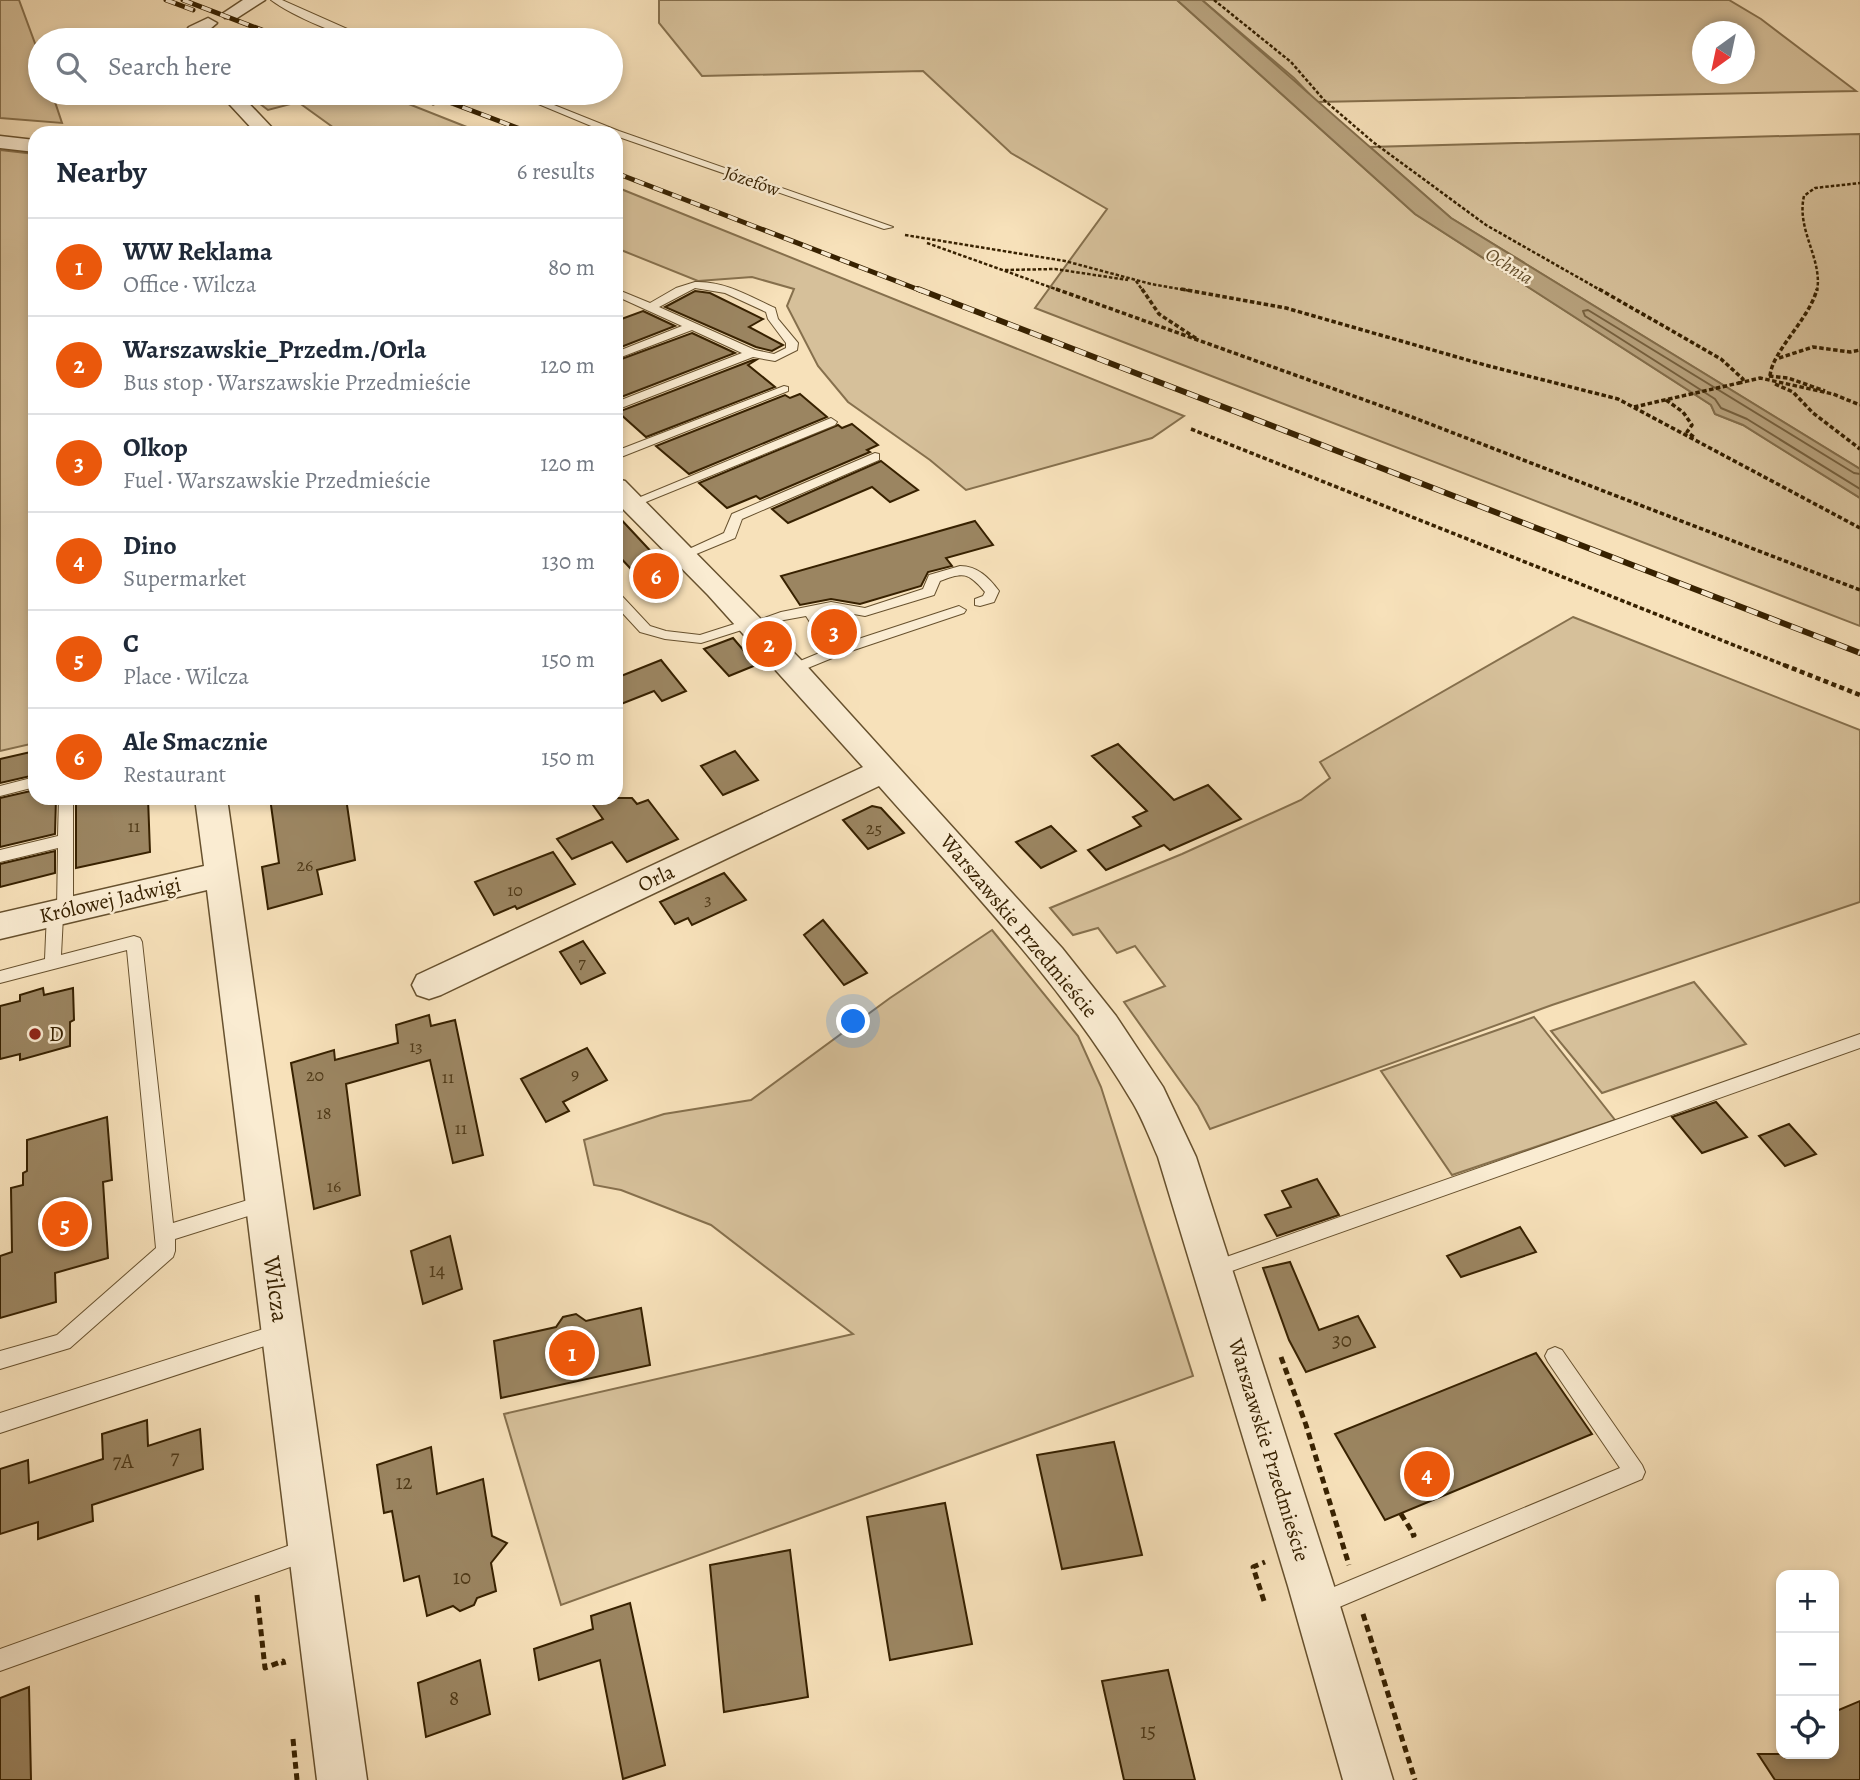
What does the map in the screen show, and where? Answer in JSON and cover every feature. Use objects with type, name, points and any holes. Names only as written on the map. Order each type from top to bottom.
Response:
[{"type":"street","points":[[231,14],[256,0]]},
{"type":"street","points":[[200,28],[208,23]]},
{"type":"street","points":[[239,105],[259,126]]},
{"type":"street","points":[[0,142],[28,145]]},
{"type":"street","name":"Warszawskie Przedmieście","points":[[624,495],[793,669],[1050,957],[1103,1026],[1150,1098],[1177,1157],[1317,1605],[1368,1780]]},
{"type":"street","name":"Orla","points":[[429,985],[883,771]]},
{"type":"street","name":"Wilcza","points":[[212,805],[282,1332],[298,1553],[342,1780]]},
{"type":"street","name":"Królowej Jadwigi","points":[[0,926],[221,874]]},
{"type":"lane","points":[[275,0],[336,28]]},
{"type":"lane","name":"Józefów","points":[[547,105],[599,126]]},
{"type":"lane","name":"Józefów","points":[[623,135],[888,227]]},
{"type":"lane","points":[[623,295],[752,354],[775,358],[791,350],[792,343],[774,319],[771,310],[715,285],[698,284],[684,288],[651,307]]},
{"type":"lane","points":[[623,305],[632,299]]},
{"type":"lane","points":[[623,353],[692,326]]},
{"type":"lane","points":[[623,403],[752,354]]},
{"type":"lane","points":[[623,453],[784,389]]},
{"type":"lane","points":[[624,495],[831,422]]},
{"type":"lane","points":[[684,554],[730,535],[736,517],[875,457]]},
{"type":"lane","points":[[623,605],[645,629],[664,635],[702,639],[781,616],[831,606],[864,612],[929,592],[934,578],[962,568],[975,571],[992,592],[989,599],[980,602]]},
{"type":"lane","points":[[793,669],[834,647],[959,610]]},
{"type":"lane","points":[[808,611],[820,627]]},
{"type":"lane","points":[[0,790],[28,784]]},
{"type":"lane","points":[[53,963],[66,840],[66,805]]},
{"type":"lane","points":[[0,856],[66,840]]},
{"type":"lane","points":[[0,977],[134,942],[166,1251],[63,1342],[0,1360]]},
{"type":"lane","points":[[1212,1270],[1860,1041]]},
{"type":"lane","points":[[165,1234],[264,1203]]},
{"type":"lane","points":[[0,1423],[282,1332]]},
{"type":"lane","points":[[1317,1605],[1635,1472],[1555,1356]]},
{"type":"lane","points":[[0,1660],[298,1553]]},
{"type":"path","points":[[1214,0],[1291,62],[1324,100],[1420,178],[1486,225],[1721,359],[1743,379],[1739,383]]},
{"type":"path","points":[[1770,376],[1771,365],[1809,309],[1818,287],[1816,264],[1800,214],[1808,193],[1814,188],[1860,183]]},
{"type":"path","points":[[888,227],[1000,270],[1412,417],[1860,590]]},
{"type":"path","points":[[907,236],[1065,261],[1189,292],[1286,308],[1485,365],[1618,399],[1860,528]]},
{"type":"path","points":[[1000,270],[1055,269],[1111,279],[1135,280]]},
{"type":"path","points":[[1135,280],[1159,314],[1205,344]]},
{"type":"path","points":[[1776,359],[1813,347],[1850,352],[1860,350]]},
{"type":"path","points":[[1633,407],[1770,376],[1810,384],[1860,405]]},
{"type":"path","points":[[1760,378],[1833,394]]},
{"type":"path","points":[[1760,378],[1793,392],[1812,413],[1860,449]]},
{"type":"path","points":[[1666,400],[1689,418],[1692,425],[1687,432],[1703,444]]},
{"type":"path","points":[[1191,429],[1860,695]]},
{"type":"path","points":[[285,1674],[283,1661],[265,1668],[257,1592],[263,1579],[298,1553]]},
{"type":"path","points":[[291,1727],[298,1780]]},
{"type":"shaded area","points":[[0,0],[19,0],[29,28],[28,105],[56,105],[62,123],[0,118]]},
{"type":"shaded area","points":[[659,0],[1177,0],[1415,214],[1711,405],[1715,414],[1743,425],[1860,498],[1860,626],[1035,308],[1107,209],[1011,153],[923,71],[702,76],[659,23]]},
{"type":"shaded area","points":[[1202,0],[1729,0],[1761,19],[1856,91],[1317,102],[1294,78]]},
{"type":"shaded area","points":[[262,105],[287,105],[268,110]]},
{"type":"shaded area","points":[[302,105],[411,105],[464,126],[331,126]]},
{"type":"shaded area","points":[[1860,134],[1860,469],[1451,218],[1370,147]]},
{"type":"shaded area","points":[[0,150],[28,153],[28,745],[0,751]]},
{"type":"shaded area","points":[[623,190],[1184,416],[1152,438],[966,490],[930,460],[848,402],[818,366],[787,306],[794,289],[752,277],[698,281],[623,251]]},
{"type":"shaded area","points":[[1573,617],[1860,730],[1860,902],[1552,1005],[1210,1129],[1198,1106],[1124,1002],[1165,986],[1135,946],[1117,953],[1098,928],[1073,935],[1050,908],[1182,854],[1301,800],[1330,778],[1320,762]]},
{"type":"shaded area","points":[[992,930],[1078,1036],[1101,1087],[1193,1376],[561,1605],[504,1414],[853,1334],[711,1225],[621,1190],[594,1185],[584,1140],[664,1114],[751,1100],[890,998]]},
{"type":"shaded area","points":[[1694,982],[1746,1044],[1602,1093],[1551,1031]]},
{"type":"shaded area","points":[[1534,1017],[1615,1120],[1452,1175],[1381,1071]]},
{"type":"water","name":"Ochnia","points":[[1177,0],[1202,0],[1451,218],[1860,469],[1860,498],[1743,425],[1715,414],[1711,405],[1415,214]]},
{"type":"building","points":[[695,291],[710,293],[763,319],[749,327],[783,345],[772,351],[756,347],[665,307]]},
{"type":"building","points":[[643,311],[675,326],[623,346],[623,318]]},
{"type":"building","points":[[692,333],[735,353],[623,396],[623,358]]},
{"type":"building","points":[[753,360],[756,360],[748,365],[775,387],[646,437],[623,416],[623,410]]},
{"type":"building","points":[[800,394],[827,417],[689,474],[656,446],[785,395],[790,398]]},
{"type":"building","points":[[852,424],[878,445],[867,450],[870,452],[760,499],[756,496],[727,508],[699,483],[838,425],[842,428]]},
{"type":"building","points":[[881,461],[918,490],[890,502],[872,487],[788,523],[772,509]]},
{"type":"building","points":[[975,521],[993,545],[946,558],[952,566],[928,572],[921,586],[860,604],[831,599],[800,605],[781,576]]},
{"type":"building","points":[[623,522],[671,573],[645,584],[623,560]]},
{"type":"building","points":[[733,638],[756,665],[729,676],[704,649]]},
{"type":"building","points":[[661,660],[686,691],[662,701],[654,691],[623,703],[623,675]]},
{"type":"building","points":[[1118,744],[1174,800],[1208,785],[1241,819],[1170,850],[1164,845],[1106,870],[1088,850],[1141,826],[1133,817],[1147,811],[1092,756]]},
{"type":"building","points":[[735,751],[758,780],[723,795],[701,766]]},
{"type":"building","points":[[28,753],[28,777],[0,783],[0,759]]},
{"type":"building","points":[[28,792],[28,805],[56,805],[55,834],[0,847],[0,798]]},
{"type":"building","points":[[623,798],[632,798],[637,804],[648,800],[678,839],[627,862],[612,842],[572,859],[557,839],[603,819],[593,805],[623,805]]},
{"type":"building","points":[[76,805],[148,805],[150,852],[76,868]]},
{"type":"building","points":[[271,805],[347,805],[355,860],[317,870],[322,894],[268,909],[262,867],[279,863]]},
{"type":"building","points":[[872,806],[881,808],[904,833],[868,849],[843,820]]},
{"type":"building","points":[[1051,826],[1076,851],[1041,868],[1016,842]]},
{"type":"building","points":[[55,851],[55,873],[0,887],[0,864]]},
{"type":"building","points":[[553,852],[575,884],[517,909],[515,906],[494,915],[475,882]]},
{"type":"building","points":[[724,873],[746,900],[692,925],[688,918],[675,924],[660,902]]},
{"type":"building","points":[[823,920],[867,973],[844,985],[804,935]]},
{"type":"building","points":[[583,941],[605,973],[581,984],[560,952]]},
{"type":"building","name":"D","points":[[43,988],[44,995],[73,988],[74,1020],[70,1022],[70,1046],[20,1060],[20,1054],[0,1059],[0,1006],[20,1001],[20,995]]},
{"type":"building","points":[[429,1015],[431,1026],[455,1020],[483,1155],[453,1163],[430,1060],[346,1084],[360,1195],[314,1209],[291,1063],[334,1050],[335,1060],[398,1043],[396,1025]]},
{"type":"building","points":[[587,1048],[607,1080],[563,1102],[569,1111],[546,1122],[521,1079]]},
{"type":"building","points":[[1716,1102],[1747,1137],[1702,1153],[1672,1117]]},
{"type":"building","points":[[107,1117],[112,1180],[103,1182],[108,1258],[55,1273],[56,1302],[0,1318],[0,1256],[12,1252],[11,1188],[23,1185],[23,1173],[27,1171],[27,1140]]},
{"type":"building","points":[[1789,1124],[1816,1154],[1785,1166],[1759,1136]]},
{"type":"building","points":[[1317,1179],[1339,1215],[1277,1236],[1265,1215],[1291,1207],[1282,1191]]},
{"type":"building","points":[[1520,1227],[1536,1252],[1461,1277],[1447,1256]]},
{"type":"building","points":[[450,1236],[462,1289],[423,1304],[411,1251]]},
{"type":"building","points":[[1290,1262],[1319,1330],[1358,1316],[1375,1347],[1306,1372],[1289,1340],[1263,1268]]},
{"type":"building","points":[[641,1308],[650,1365],[501,1398],[494,1341],[556,1327],[563,1317],[576,1314],[586,1321]]},
{"type":"building","points":[[1536,1353],[1592,1434],[1385,1520],[1335,1434]]},
{"type":"building","points":[[147,1420],[148,1446],[200,1429],[203,1469],[92,1505],[93,1521],[38,1539],[38,1522],[0,1534],[0,1469],[28,1460],[29,1483],[103,1459],[102,1434]]},
{"type":"building","points":[[1114,1442],[1142,1555],[1062,1569],[1037,1455]]},
{"type":"building","points":[[431,1447],[437,1494],[483,1479],[492,1536],[507,1543],[491,1563],[496,1591],[477,1598],[474,1605],[460,1611],[453,1606],[427,1616],[419,1576],[404,1581],[392,1511],[384,1513],[377,1465]]},
{"type":"building","points":[[945,1503],[972,1644],[890,1660],[867,1517]]},
{"type":"building","points":[[790,1550],[808,1697],[724,1712],[710,1565]]},
{"type":"building","points":[[630,1603],[665,1765],[623,1779],[600,1660],[539,1680],[534,1649],[593,1629],[591,1616]]},
{"type":"building","points":[[480,1660],[490,1714],[426,1737],[418,1683]]},
{"type":"building","points":[[1168,1670],[1195,1780],[1124,1780],[1102,1681]]},
{"type":"building","points":[[29,1687],[31,1780],[0,1780],[0,1698]]},
{"type":"building","points":[[1860,1701],[1860,1780],[1775,1780],[1758,1754],[1776,1754],[1776,1759],[1839,1759],[1839,1710]]},
{"type":"railway","points":[[166,0],[193,10]]},
{"type":"railway","points":[[183,0],[256,28]]},
{"type":"railway","points":[[457,105],[512,126]]},
{"type":"railway","points":[[623,176],[922,291]]},
{"type":"railway","points":[[918,289],[1860,653]]},
{"type":"place","name":"Ale Smacznie","points":[[656,576]]},
{"type":"place","name":"Olkop","points":[[834,632]]},
{"type":"place","name":"Warszawskie_Przedm./Orla","points":[[769,644]]},
{"type":"place","name":"D","points":[[35,1034]]},
{"type":"place","name":"C","points":[[65,1224]]},
{"type":"place","name":"WW Reklama","points":[[572,1353]]},
{"type":"place","name":"Dino","points":[[1427,1474]]}]
